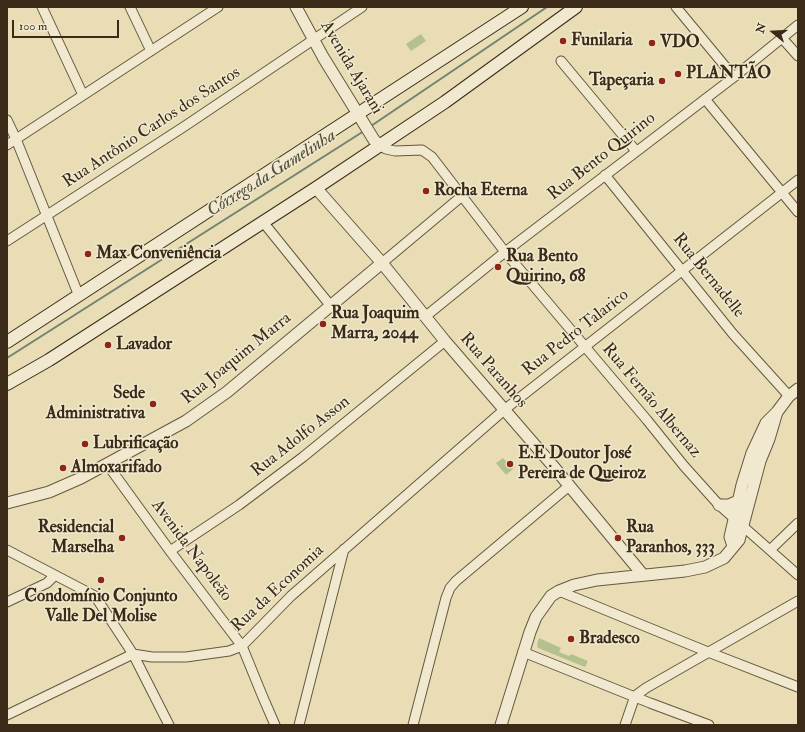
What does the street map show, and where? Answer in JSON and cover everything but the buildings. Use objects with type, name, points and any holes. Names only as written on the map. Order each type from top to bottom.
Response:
[{"type":"main road","points":[[7,342],[522,7]]},
{"type":"main road","points":[[7,384],[49,360],[316,188],[445,102],[576,7]]},
{"type":"street","points":[[42,7],[83,95]]},
{"type":"street","points":[[130,7],[151,51]]},
{"type":"street","points":[[7,145],[217,7]]},
{"type":"street","name":"Avenida Ajarani","points":[[296,7],[313,40],[379,145]]},
{"type":"street","name":"Rua Antônio Carlos dos Santos","points":[[7,242],[185,126],[362,7]]},
{"type":"street","points":[[676,7],[734,77]]},
{"type":"street","name":"Rua Bento Quirino","points":[[426,316],[505,252],[734,77],[798,25]]},
{"type":"street","points":[[782,38],[798,56]]},
{"type":"street","points":[[561,61],[636,151]]},
{"type":"street","points":[[705,99],[798,212]]},
{"type":"street","points":[[7,120],[79,296]]},
{"type":"street","name":"Rua Fernão Albernaz","points":[[379,145],[386,149],[422,150],[428,153],[435,160],[505,252],[684,466],[719,505],[798,575]]},
{"type":"street","name":"Rua Bernadelle","points":[[605,175],[733,334],[795,393]]},
{"type":"street","name":"Rua Pedro Talarico","points":[[344,549],[504,410],[681,270],[798,180]]},
{"type":"street","name":"Rua Paranhos","points":[[316,188],[382,263],[445,341],[643,575]]},
{"type":"street","name":"Rua Joaquim Marra","points":[[7,503],[48,492],[81,478],[186,421],[203,410],[274,353],[462,196]]},
{"type":"street","points":[[263,222],[330,305]]},
{"type":"street","name":"Rua Adolfo Asson","points":[[170,551],[239,505],[302,457],[445,341]]},
{"type":"street","points":[[733,546],[730,537],[738,500],[752,453],[766,423],[795,393]]},
{"type":"street","points":[[501,725],[523,652],[536,617],[550,596],[558,591],[574,585],[705,567],[724,558],[739,540],[760,462],[769,439],[776,412]]},
{"type":"street","name":"Avenida Napoleão","points":[[107,464],[170,551],[242,646],[275,725]]},
{"type":"street","points":[[413,725],[446,598],[450,588],[456,580],[569,486]]},
{"type":"street","points":[[719,505],[729,505],[738,500]]},
{"type":"street","points":[[770,550],[798,523]]},
{"type":"street","points":[[299,725],[344,549]]},
{"type":"street","name":"Rua da Economia","points":[[133,654],[152,657],[186,657],[229,652],[242,646],[291,596],[344,549]]},
{"type":"street","points":[[7,550],[99,600],[133,654],[169,725]]},
{"type":"street","points":[[7,602],[47,583],[55,575]]},
{"type":"street","points":[[558,591],[798,687]]},
{"type":"street","points":[[625,725],[635,696],[656,681],[798,601]]},
{"type":"street","points":[[523,652],[709,725]]},
{"type":"street","points":[[7,715],[133,654]]},
{"type":"green space","points":[[421,34],[426,41],[411,51],[406,44]]},
{"type":"green space","points":[[503,458],[513,469],[506,475],[496,463]]},
{"type":"green space","points":[[539,638],[561,648],[559,652],[569,656],[571,654],[588,661],[585,667],[538,648],[537,645]]},
{"type":"waterway","name":"Córrego da Gamelinha","points":[[371,126],[547,7]]},
{"type":"waterway","name":"Córrego da Gamelinha","points":[[7,358],[364,131]]},
{"type":"place","name":"Funilaria","points":[[563,41]]},
{"type":"place","name":"VDO","points":[[652,43]]},
{"type":"place","name":"PLANTÃO","points":[[678,74]]},
{"type":"place","name":"Tapeçaria","points":[[662,81]]},
{"type":"place","name":"Rocha Eterna","points":[[426,191]]},
{"type":"place","name":"Max Conveniência","points":[[88,254]]},
{"type":"place","name":"Rua Bento Quirino, 68","points":[[498,267]]},
{"type":"place","name":"Rua Joaquim Marra, 2044","points":[[323,324]]},
{"type":"place","name":"Lavador","points":[[108,345]]},
{"type":"place","name":"Sede Administrativa","points":[[153,404]]},
{"type":"place","name":"Lubrificação","points":[[85,444]]},
{"type":"place","name":"E.E Doutor José Pereira de Queiroz","points":[[510,464]]},
{"type":"place","name":"Almoxarifado","points":[[63,468]]},
{"type":"place","name":"Residencial Marselha","points":[[122,538]]},
{"type":"place","name":"Rua Paranhos, 333","points":[[618,538]]},
{"type":"place","name":"Condomínio Conjunto Valle Del Molise","points":[[101,580]]},
{"type":"place","name":"Bradesco","points":[[571,639]]}]
